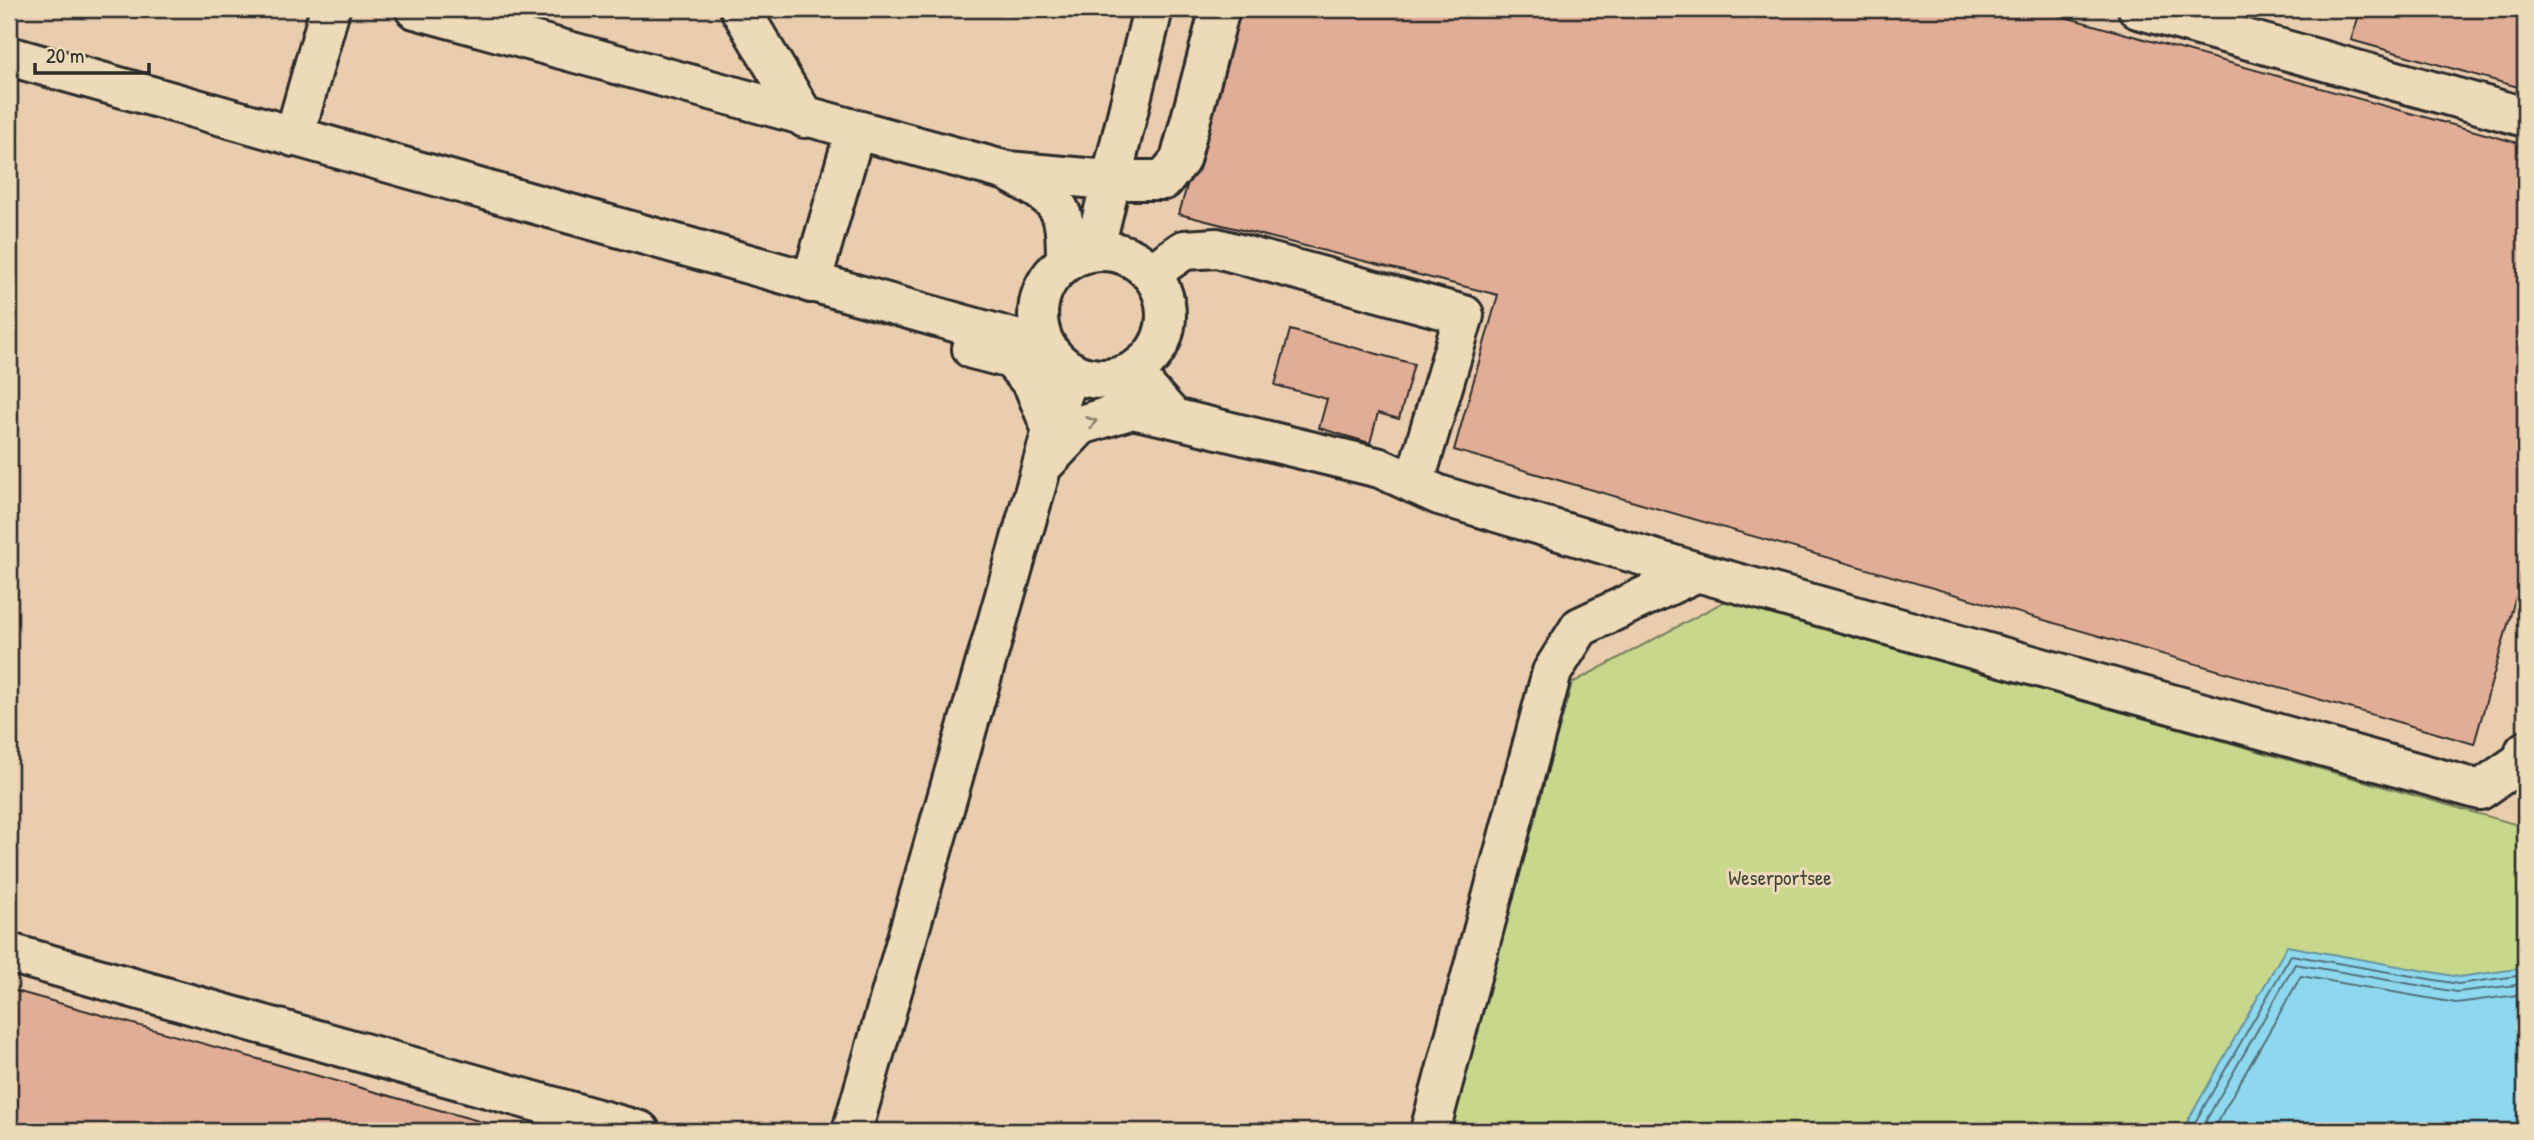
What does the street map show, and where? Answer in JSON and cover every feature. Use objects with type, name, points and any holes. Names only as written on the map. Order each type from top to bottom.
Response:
[{"type":"lane","points":[[294,137],[330,9]]},
{"type":"lane","points":[[415,9],[473,17],[806,118],[1007,171],[1109,180],[1164,180],[1180,160],[1220,9]]},
{"type":"lane","points":[[740,9],[806,118]]},
{"type":"lane","points":[[1080,256],[1109,180],[1153,9]]},
{"type":"lane","points":[[2138,9],[2525,117]]},
{"type":"lane","points":[[9,56],[811,283],[1058,360],[1090,378],[1112,379],[1132,372],[1153,353],[1165,327],[1163,299],[1151,273],[1125,256],[1080,256],[1051,275],[1042,292],[1038,311],[1040,330],[1058,360],[1052,430],[852,1131]]},
{"type":"lane","points":[[811,283],[855,131]]},
{"type":"lane","points":[[1007,171],[1050,195],[1066,220],[1080,256]]},
{"type":"lane","points":[[1151,273],[1184,250],[1217,248],[1464,315],[1414,484]]},
{"type":"lane","points":[[847,294],[902,331],[1011,359],[1033,384],[1052,430]]},
{"type":"lane","points":[[1132,372],[1173,418]]},
{"type":"lane","points":[[1042,466],[1081,425],[1132,409],[1380,468],[1438,495],[1697,572],[2480,790],[2523,760],[2525,751]]},
{"type":"lane","points":[[1430,1131],[1552,673],[1580,627],[1697,572]]},
{"type":"lane","points":[[9,953],[640,1131]]},
{"type":"shaded area","points":[[9,9],[2525,9],[2525,827],[1727,600],[1446,1131],[9,1131]]},
{"type":"green space","name":"Weserportsee","points":[[1727,600],[2525,827],[2525,1131],[1446,1131],[1572,683]]},
{"type":"water","points":[[2287,946],[2459,977],[2525,968],[2525,1131],[2182,1131]]},
{"type":"building","points":[[1237,9],[2036,9],[2525,145],[2525,564],[2474,744],[1454,450],[1498,295],[1179,214]]},
{"type":"building","points":[[2361,9],[2525,9],[2525,89],[2351,40]]},
{"type":"building","points":[[1290,330],[1414,364],[1399,419],[1378,413],[1370,443],[1319,428],[1327,399],[1275,385]]},
{"type":"building","points":[[9,989],[514,1131],[9,1131]]}]
